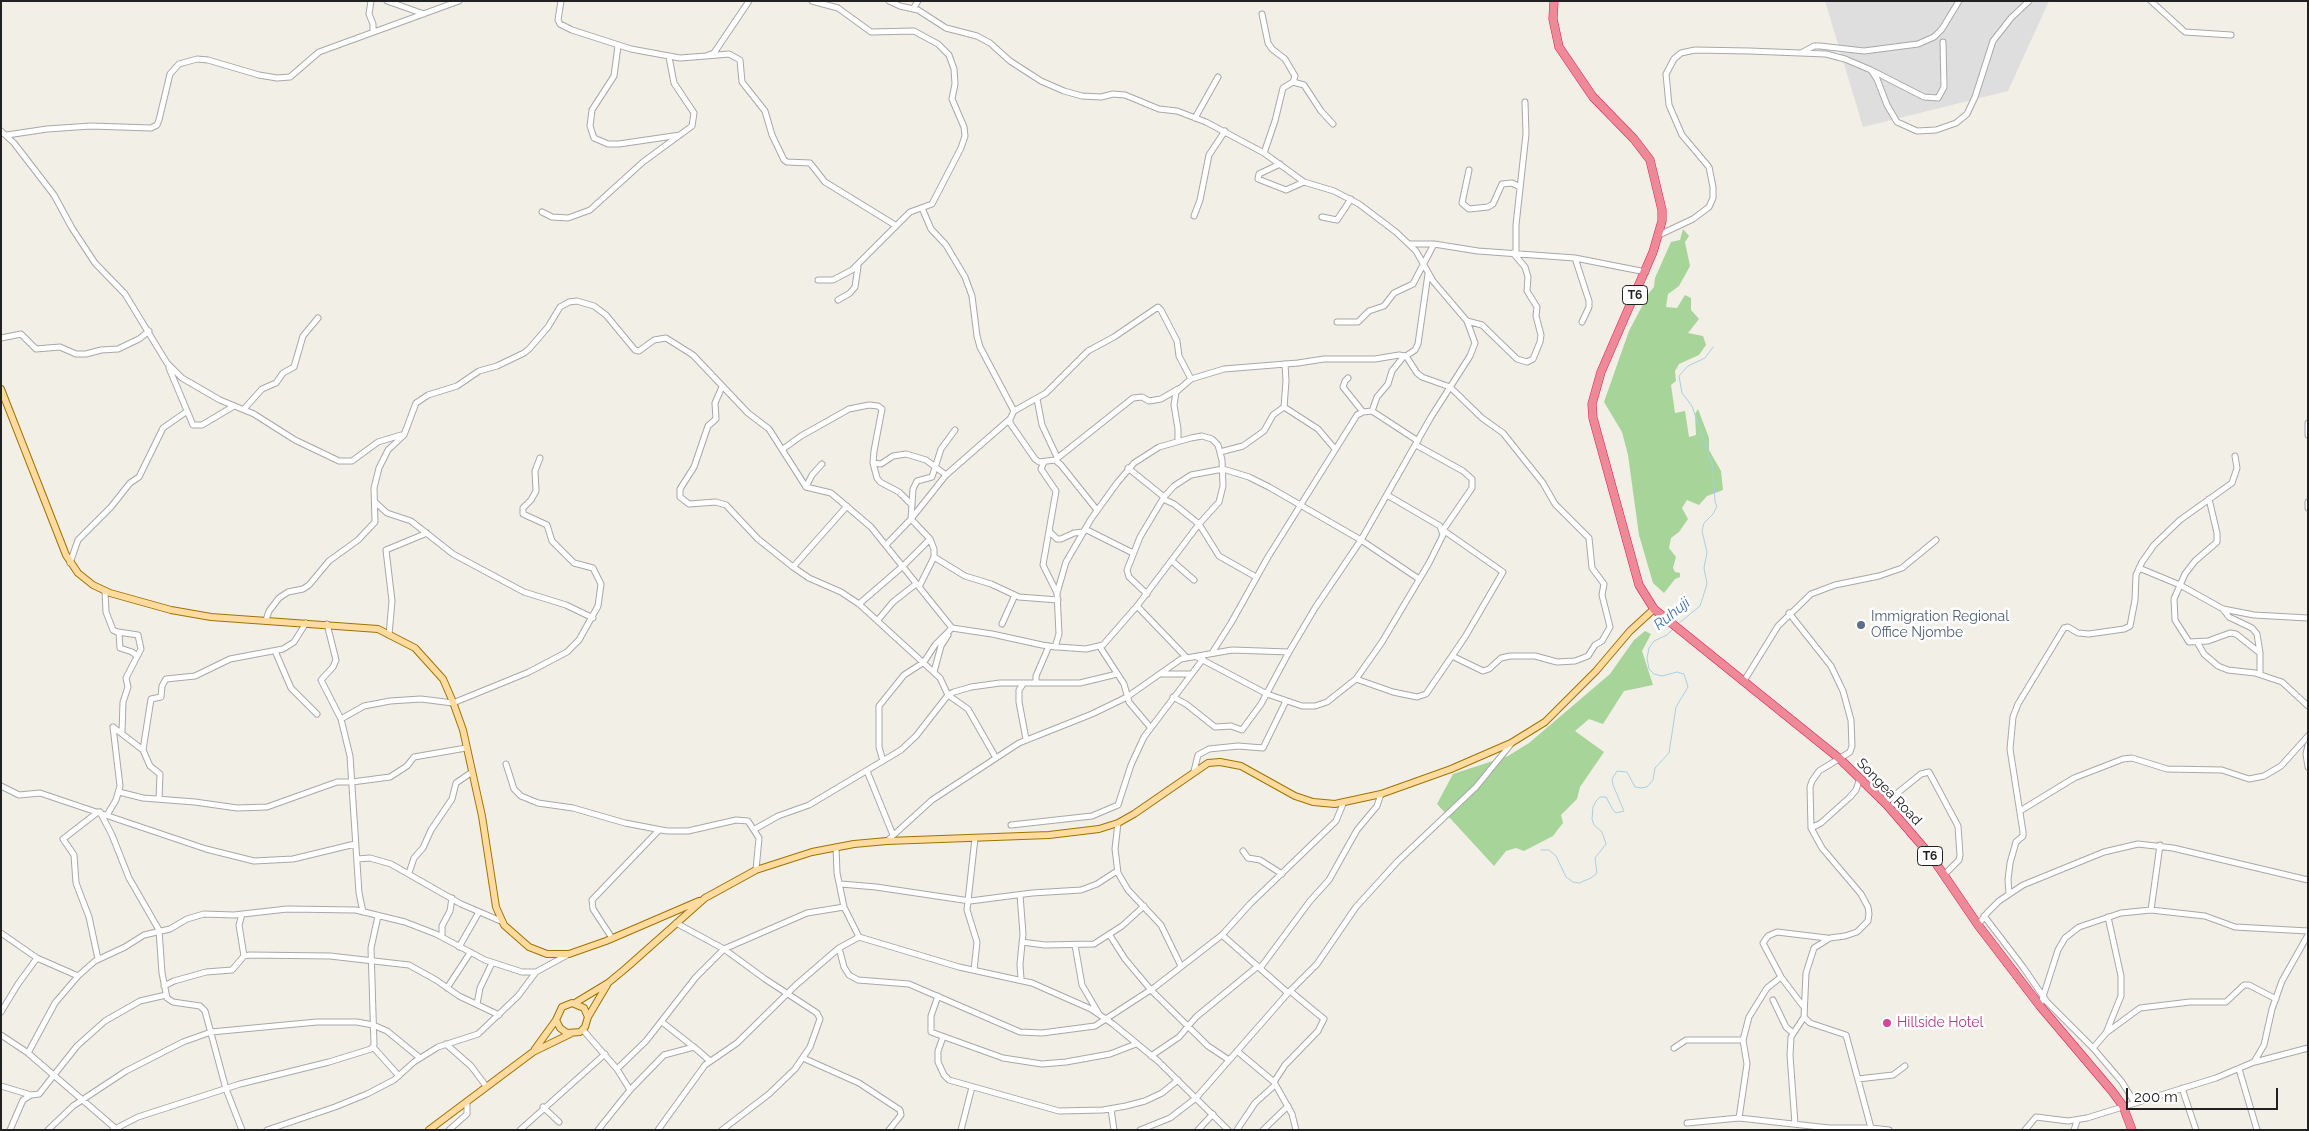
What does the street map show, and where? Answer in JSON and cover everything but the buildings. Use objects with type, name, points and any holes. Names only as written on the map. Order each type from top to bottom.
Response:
[{"type":"highway","name":"T6","points":[[1554,1],[1552,19],[1559,47],[1593,97],[1634,139],[1650,160],[1662,210],[1659,235],[1646,272],[1620,324],[1592,399],[1592,411],[1639,585],[1654,609]]},
{"type":"highway","name":"Songea Road","points":[[1654,609],[1840,759],[1885,803],[1920,842],[1978,925],[2040,1006],[2123,1106],[2132,1130]]},
{"type":"main road","points":[[1,389],[54,529],[70,563],[84,579],[105,591],[171,610],[211,617],[378,629],[415,648],[443,679],[453,702],[482,816],[496,907],[503,922],[512,934],[529,947],[547,954],[569,954],[612,938],[705,898],[756,870],[812,852],[887,841],[1074,833],[1118,822],[1171,790],[1194,771],[1208,763],[1220,762],[1247,769],[1295,796],[1313,802],[1343,804],[1381,794],[1474,760],[1511,743],[1546,722],[1596,672],[1630,631],[1654,609]]},
{"type":"main road","points":[[532,1052],[556,1020],[562,1007],[575,1003],[608,983],[705,898]]},
{"type":"main road","points":[[429,1130],[532,1052],[583,1030],[588,1017],[608,983]]},
{"type":"main road","points":[[575,1003],[584,1008],[588,1017]]},
{"type":"main road","points":[[556,1020],[560,1028],[570,1034]]},
{"type":"street","points":[[371,1],[369,14],[374,24],[373,32]]},
{"type":"street","points":[[387,1],[424,14]]},
{"type":"street","points":[[437,10],[438,1]]},
{"type":"street","points":[[7,135],[47,129],[91,126],[151,128],[157,125],[170,74],[179,64],[197,59],[208,60],[259,75],[286,78],[294,75],[314,55],[459,1]]},
{"type":"street","points":[[561,1],[558,13],[560,24],[618,46],[669,57],[729,54],[740,60],[742,82],[765,111],[772,135],[784,160],[787,162],[810,164],[825,182],[895,225]]},
{"type":"street","points":[[706,56],[718,48],[749,1]]},
{"type":"street","points":[[812,1],[838,8],[871,32],[914,31],[938,44],[949,55],[955,76],[952,98],[964,127],[964,141],[932,204],[914,209],[895,225],[858,266],[841,277],[818,280]]},
{"type":"street","points":[[889,1],[913,9],[946,28],[982,38],[1010,62],[1041,81],[1064,91],[1082,96],[1125,95],[1159,109],[1177,111],[1195,118],[1225,131],[1264,153],[1304,182],[1334,191],[1351,200],[1368,210],[1409,244],[1429,274],[1467,321],[1474,337],[1473,350],[1361,540],[1315,608],[1255,714],[1241,730],[1231,726],[1213,726],[1186,704],[1173,697]]},
{"type":"street","points":[[913,9],[918,1]]},
{"type":"street","points":[[1803,52],[1814,46],[1864,51],[1918,44],[1934,37],[1942,29],[1959,1]]},
{"type":"street","points":[[1870,70],[1877,79],[1892,116],[1902,126],[1926,131],[1951,126],[1962,119],[1971,106],[1990,48],[1997,36],[2029,1]]},
{"type":"street","points":[[2151,1],[2185,32],[2231,35]]},
{"type":"street","points":[[1262,14],[1268,43],[1272,49],[1283,56],[1292,68],[1293,82]]},
{"type":"street","points":[[1659,235],[1693,220],[1709,206],[1713,198],[1709,167],[1682,135],[1668,105],[1666,74],[1674,59],[1681,53],[1695,50],[1826,54],[1870,70],[1924,97],[1938,98],[1944,87],[1943,42]]},
{"type":"street","points":[[618,46],[614,76],[592,110],[590,126],[594,138],[608,144],[619,144],[681,135]]},
{"type":"street","points":[[542,212],[552,217],[568,218],[590,210],[643,162],[692,126],[694,117],[692,108],[672,79],[669,57]]},
{"type":"street","points":[[1195,118],[1218,77]]},
{"type":"street","points":[[1264,153],[1275,121],[1283,88],[1293,82],[1304,84],[1321,111],[1333,124]]},
{"type":"street","points":[[1467,321],[1482,325],[1517,360],[1527,362],[1533,359],[1541,335],[1536,316],[1537,306],[1527,291],[1528,277],[1525,268],[1514,252],[1526,134],[1524,102]]},
{"type":"street","points":[[1,131],[7,135],[54,195],[72,228],[95,263],[125,294],[167,363],[191,423],[195,426],[202,425],[234,406]]},
{"type":"street","points":[[1194,216],[1200,200],[1209,155],[1225,131]]},
{"type":"street","points":[[1280,164],[1259,174],[1258,178],[1286,190],[1304,182]]},
{"type":"street","points":[[1468,170],[1462,203],[1469,209],[1488,207],[1492,204],[1502,184],[1512,183],[1520,187]]},
{"type":"street","points":[[1322,217],[1337,220],[1351,200]]},
{"type":"street","points":[[922,208],[931,229],[946,245],[965,277],[972,296],[980,347],[1014,411]]},
{"type":"street","points":[[1409,244],[1434,244],[1478,251],[1514,252],[1575,258],[1646,272]]},
{"type":"street","points":[[1337,322],[1353,323],[1372,309],[1384,306],[1394,293],[1413,284],[1434,244]]},
{"type":"street","points":[[1575,258],[1589,301],[1582,322]]},
{"type":"street","points":[[838,300],[845,298],[855,286],[858,266]]},
{"type":"street","points":[[1372,411],[1377,397],[1388,384],[1392,371],[1405,356],[1415,350],[1418,344],[1429,274]]},
{"type":"street","points":[[266,620],[269,611],[279,598],[288,592],[306,588],[332,558],[365,534],[376,519],[374,488],[379,468],[388,450],[404,435],[416,403],[428,395],[457,386],[479,371],[497,366],[524,353],[548,326],[560,307],[577,300],[589,304],[606,315],[635,350],[639,351],[661,338],[674,342],[692,355],[748,414],[769,429],[806,487],[831,493],[886,545],[951,629],[992,634],[1052,647],[1082,649],[1100,647],[1147,594],[1199,524],[1215,507],[1222,495],[1223,469],[1220,452],[1215,441],[1208,437],[1178,441],[1147,454],[1128,468],[1084,530],[1066,562],[1057,593]]},
{"type":"street","points":[[886,545],[911,519],[946,474],[1010,419],[1014,411],[1021,405],[1037,399],[1046,393],[1088,351],[1114,337],[1158,307],[1177,341],[1179,356],[1191,379]]},
{"type":"street","points":[[244,409],[262,389],[276,383],[283,374],[294,367],[303,336],[318,318]]},
{"type":"street","points":[[1,338],[21,334],[36,348],[60,347],[76,354],[86,354],[101,350],[118,349],[139,339],[149,331]]},
{"type":"street","points":[[1178,441],[1174,400],[1176,392],[1191,379],[1237,366],[1285,364],[1324,359],[1367,359],[1405,356]]},
{"type":"street","points":[[1405,356],[1422,377],[1450,387],[1482,418],[1503,433],[1543,483],[1555,504],[1590,538],[1593,571],[1601,577],[1604,584],[1602,595],[1610,627],[1602,641],[1596,644],[1588,656],[1575,661],[1557,662],[1535,656],[1510,656],[1501,658],[1489,669],[1483,671],[1452,656]]},
{"type":"street","points":[[167,363],[182,378],[206,394],[244,409],[295,440],[339,461],[352,462],[378,442],[404,435]]},
{"type":"street","points":[[1220,452],[1243,446],[1258,436],[1264,431],[1273,415],[1284,407],[1285,364]]},
{"type":"street","points":[[1348,378],[1343,387],[1362,412]]},
{"type":"street","points":[[722,387],[715,403],[716,419],[708,426],[694,467],[680,489],[680,497],[689,504],[716,502],[726,505],[758,539],[792,567],[809,578],[841,592],[859,604],[934,672],[943,682],[948,696],[968,709],[996,758]]},
{"type":"street","points":[[1010,419],[1012,427],[1035,459],[1044,462],[1056,459],[1133,398],[1142,397],[1149,401],[1161,399],[1182,387]]},
{"type":"street","points":[[1037,399],[1042,425],[1056,459],[1097,510]]},
{"type":"street","points":[[783,449],[849,409],[869,405],[878,406],[882,409],[882,418],[873,463],[877,478],[880,482],[899,492],[912,505]]},
{"type":"street","points":[[1284,407],[1318,429],[1334,449]]},
{"type":"street","points":[[887,841],[932,800],[1026,739],[1092,714],[1127,697],[1174,663],[1186,657],[1200,659],[1266,694],[1302,706],[1320,705],[1331,699],[1356,679],[1382,642],[1440,544],[1443,530],[1472,488],[1472,479],[1463,471],[1417,443],[1372,411],[1362,412],[1352,422],[1334,449],[1301,507],[1256,577],[1231,623],[1209,655]]},
{"type":"street","points":[[70,563],[78,540],[108,512],[130,483],[139,477],[163,428],[186,412]]},
{"type":"street","points":[[2308,422],[2308,435]]},
{"type":"street","points":[[878,620],[893,602],[918,585],[934,557],[930,538],[911,519],[915,484],[932,477],[944,443],[955,430]]},
{"type":"street","points":[[873,463],[881,464],[893,456],[906,454],[918,456],[946,474]]},
{"type":"street","points":[[2009,893],[2010,863],[2016,842],[2023,834],[2010,749],[2013,717],[2018,704],[2064,628],[2068,627],[2078,633],[2089,634],[2124,629],[2130,626],[2135,600],[2136,575],[2147,554],[2168,531],[2189,513],[2232,483],[2237,468],[2235,456]]},
{"type":"street","points":[[341,719],[364,706],[390,701],[422,699],[453,702],[517,678],[559,657],[579,640],[592,618],[602,592],[601,584],[596,571],[589,566],[576,564],[552,541],[547,525],[526,516],[522,511],[534,495],[535,471],[540,458]]},
{"type":"street","points":[[1036,683],[1036,676],[1059,634],[1057,593],[1043,565],[1056,491],[1041,469],[1044,462]]},
{"type":"street","points":[[806,487],[812,475],[822,464]]},
{"type":"street","points":[[1128,468],[1163,498],[1174,504],[1199,524],[1220,556],[1256,577]]},
{"type":"street","points":[[1147,594],[1127,573],[1133,552],[1163,498],[1174,486],[1191,475],[1223,469],[1249,477],[1361,540],[1419,579]]},
{"type":"street","points":[[1356,679],[1393,692],[1420,696],[1428,692],[1503,572],[1440,526],[1387,495]]},
{"type":"street","points":[[2209,499],[2217,533],[2217,542],[2190,567],[2180,585],[2173,605],[2175,620],[2189,642],[2197,642],[2230,633],[2236,634],[2260,653]]},
{"type":"street","points":[[375,502],[387,512],[411,521],[461,558],[524,592],[566,605],[592,618]]},
{"type":"street","points":[[2308,502],[2308,508]]},
{"type":"street","points":[[792,567],[846,506]]},
{"type":"street","points":[[1050,531],[1057,539],[1061,539],[1084,530],[1133,552]]},
{"type":"street","points":[[389,634],[392,601],[386,550],[427,533]]},
{"type":"street","points":[[859,604],[903,566],[930,538]]},
{"type":"street","points":[[1744,681],[1778,626],[1803,600],[1821,589],[1879,576],[1902,568],[1936,540]]},
{"type":"street","points":[[934,557],[965,576],[986,582],[1024,599],[1058,600]]},
{"type":"street","points":[[1172,561],[1194,580]]},
{"type":"street","points":[[2139,568],[2180,585],[2223,609],[2254,615],[2308,618]]},
{"type":"street","points":[[105,591],[107,613],[113,630],[138,635],[141,649],[126,678],[128,687],[122,702],[122,732]]},
{"type":"street","points":[[1002,624],[1015,595]]},
{"type":"street","points":[[1137,606],[1186,657]]},
{"type":"street","points":[[2223,609],[2230,618],[2254,631],[2260,653],[2260,674]]},
{"type":"street","points":[[1789,614],[1831,666],[1843,691],[1851,720],[1852,746],[1850,752],[1819,771],[1812,780],[1810,788],[1811,828],[1822,848],[1843,871],[1868,907],[1868,921],[1857,932],[1845,936],[1830,938],[1802,936],[1785,931],[1768,936],[1764,943],[1764,948],[1781,977],[1804,1007]]},
{"type":"street","points":[[143,750],[151,699],[161,697],[166,679],[195,676],[230,659],[275,651],[289,646],[294,642],[306,623]]},
{"type":"street","points":[[328,624],[336,660],[333,667],[320,680],[341,719],[350,756],[359,893],[363,912]]},
{"type":"street","points":[[883,761],[879,746],[878,708],[904,675],[924,662],[935,645],[951,629]]},
{"type":"street","points":[[934,672],[942,643],[951,629]]},
{"type":"street","points":[[118,632],[120,649],[130,651],[137,656]]},
{"type":"street","points":[[2197,642],[2210,660],[2223,669],[2260,674],[2282,682],[2308,706]]},
{"type":"street","points":[[1100,647],[1124,684],[1127,697],[1150,727]]},
{"type":"street","points":[[1011,825],[1092,816],[1102,814],[1118,805],[1134,759],[1150,727],[1192,674],[1200,659],[1232,650],[1289,652]]},
{"type":"street","points":[[275,651],[291,688],[317,714]]},
{"type":"street","points":[[755,828],[778,816],[807,806],[841,784],[867,771],[911,742],[948,696],[957,690],[1000,683],[1080,683],[1117,674]]},
{"type":"street","points":[[1161,674],[1192,674]]},
{"type":"street","points":[[1022,684],[1019,690],[1019,702],[1026,739]]},
{"type":"street","points":[[1194,771],[1198,755],[1209,748],[1238,746],[1263,748],[1286,701]]},
{"type":"street","points":[[107,815],[119,792],[120,777],[113,727],[122,732],[143,750],[150,766],[159,772],[162,777],[159,799]]},
{"type":"street","points":[[2020,811],[2074,778],[2123,759],[2132,758],[2167,769],[2222,770],[2249,779],[2264,776],[2281,766],[2308,736]]},
{"type":"street","points":[[1140,1130],[1170,1118],[1196,1098],[1289,992],[1328,952],[1356,907],[1398,861],[1476,787],[1511,743]]},
{"type":"street","points":[[2308,745],[2306,754],[2308,767]]},
{"type":"street","points":[[119,792],[159,799],[236,808],[267,807],[290,801],[332,783],[390,778],[407,766],[412,758],[419,755],[466,748]]},
{"type":"street","points":[[506,764],[514,789],[528,800],[572,808],[625,823],[659,830],[688,831],[742,820],[748,821],[755,828],[759,838],[756,870]]},
{"type":"street","points":[[867,771],[884,816],[894,835]]},
{"type":"street","points":[[1885,803],[1921,774],[1927,771],[1930,774],[1958,826],[1959,860],[1944,875]]},
{"type":"street","points":[[409,873],[414,858],[423,848],[431,830],[452,799],[456,783],[472,772]]},
{"type":"street","points":[[1811,828],[1820,823],[1856,790],[1860,778]]},
{"type":"street","points":[[1,786],[16,794],[40,793],[206,850],[254,861],[293,859],[355,844]]},
{"type":"street","points":[[1151,1056],[1179,1037],[1188,1025],[1259,967],[1310,901],[1329,880],[1357,830],[1376,806],[1381,794]]},
{"type":"street","points":[[840,948],[844,968],[855,979],[864,982],[905,983],[1020,1032],[1042,1033],[1090,1027],[1107,1020],[1151,990],[1222,935],[1250,904],[1336,821],[1343,804]]},
{"type":"street","points":[[99,812],[112,835],[129,878],[159,930],[166,995],[170,1001],[203,1008],[207,1016],[226,1089],[242,1130]]},
{"type":"street","points":[[98,959],[89,917],[76,883],[74,855],[63,839],[99,812]]},
{"type":"street","points":[[1118,822],[1114,849],[1118,871],[1128,890],[1164,930],[1181,966]]},
{"type":"street","points":[[612,938],[593,909],[592,900],[659,830]]},
{"type":"street","points":[[974,970],[977,942],[968,917],[968,901],[975,838]]},
{"type":"street","points":[[1978,925],[1984,916],[2009,893],[2023,885],[2104,852],[2138,844],[2160,845],[2308,880]]},
{"type":"street","points":[[2151,910],[2160,845]]},
{"type":"street","points":[[836,848],[837,873],[841,884],[844,907],[859,937]]},
{"type":"street","points":[[1244,851],[1247,858],[1260,860],[1282,874]]},
{"type":"street","points":[[357,859],[370,858],[385,861],[479,912],[503,922]]},
{"type":"street","points":[[841,884],[876,886],[968,901],[1081,890],[1097,884],[1118,871]]},
{"type":"street","points":[[1020,895],[1021,979]]},
{"type":"street","points":[[442,937],[442,926],[450,911],[452,898]]},
{"type":"street","points":[[1022,942],[1044,945],[1094,944],[1122,926],[1144,906]]},
{"type":"street","points":[[617,1069],[642,1046],[696,977],[724,949],[807,913],[844,907]]},
{"type":"street","points":[[28,1053],[55,1003],[78,976],[98,959],[144,935],[170,929],[187,919],[204,914],[242,914],[292,909],[344,909],[363,912],[396,919],[442,937],[492,963],[518,971],[536,972]]},
{"type":"street","points":[[2040,1006],[2058,950],[2065,938],[2080,927],[2108,917],[2130,911],[2151,910],[2205,916],[2235,927],[2308,931]]},
{"type":"street","points":[[458,947],[479,912]]},
{"type":"street","points":[[242,914],[239,925],[244,956]]},
{"type":"street","points":[[378,916],[373,933],[371,961],[373,1047],[399,1076]]},
{"type":"street","points":[[1984,916],[2043,996],[2062,1018],[2094,1048],[2122,1082],[2135,1103]]},
{"type":"street","points":[[2094,1048],[2106,1033],[2119,1004],[2122,985],[2108,917]]},
{"type":"street","points":[[676,922],[724,949],[818,1015],[820,1019],[817,1030],[803,1058],[775,1089],[722,1130]]},
{"type":"street","points":[[1,933],[37,958],[78,976]]},
{"type":"street","points":[[1109,934],[1125,959],[1151,990],[1208,1046],[1229,1060]]},
{"type":"street","points":[[1222,935],[1289,992],[1322,1015],[1324,1022],[1318,1031],[1285,1065],[1275,1084],[1255,1104],[1237,1130]]},
{"type":"street","points":[[2254,1062],[2264,1045],[2282,981],[2308,935]]},
{"type":"street","points":[[658,1130],[695,1078],[710,1061],[737,1043],[786,994],[840,948],[859,937],[974,970],[1021,979],[1052,990],[1100,1015],[1178,1080],[1228,1130]]},
{"type":"street","points":[[1794,1126],[1790,1055],[1793,1033],[1804,1017],[1809,958],[1814,948],[1830,938]]},
{"type":"street","points":[[1075,945],[1082,984],[1100,1015]]},
{"type":"street","points":[[447,988],[470,953]]},
{"type":"street","points":[[164,986],[174,981],[206,972],[232,970],[244,956],[255,954],[297,957],[330,956],[409,965],[459,996],[500,1015]]},
{"type":"street","points":[[267,1130],[348,1102],[399,1076],[420,1058],[446,1044],[478,1034],[518,996],[536,972],[569,954]]},
{"type":"street","points":[[1,1012],[37,958]]},
{"type":"street","points":[[476,1004],[482,982],[492,963]]},
{"type":"street","points":[[1739,1118],[1747,1064],[1743,1040],[1753,1009],[1767,988],[1781,977]]},
{"type":"street","points":[[2106,1033],[2140,1008],[2190,1002],[2226,1002],[2244,985],[2249,985],[2276,999]]},
{"type":"street","points":[[1,1086],[31,1095],[39,1094],[83,1040],[113,1015],[140,1001],[166,995]]},
{"type":"street","points":[[938,996],[930,1031],[1003,1058],[1042,1064],[1066,1062],[1105,1055],[1136,1044]]},
{"type":"street","points":[[1773,1000],[1786,1027],[1793,1033]]},
{"type":"street","points":[[1804,1017],[1810,1024],[1846,1035],[1871,1128]]},
{"type":"street","points":[[48,1130],[65,1112],[134,1066],[183,1042],[210,1032],[317,1022],[349,1021],[373,1025],[400,1040],[420,1058]]},
{"type":"street","points":[[662,1022],[674,1029],[710,1061]]},
{"type":"street","points":[[583,1030],[617,1069],[630,1090]]},
{"type":"street","points":[[1,1035],[28,1053],[114,1129],[144,1115],[226,1089],[329,1062],[367,1051],[373,1047]]},
{"type":"street","points":[[943,1037],[937,1056],[941,1070],[949,1080],[1059,1111],[1111,1109],[1145,1101],[1162,1093],[1178,1080]]},
{"type":"street","points":[[1674,1048],[1686,1040],[1743,1040]]},
{"type":"street","points":[[446,1044],[471,1066],[486,1086]]},
{"type":"street","points":[[598,1130],[630,1090],[664,1055],[695,1048]]},
{"type":"street","points":[[2024,1130],[2036,1117],[2077,1121],[2239,1070],[2254,1062],[2308,1048]]},
{"type":"street","points":[[1237,1051],[1275,1084],[1294,1118],[1296,1130]]},
{"type":"street","points":[[520,1130],[605,1054]]},
{"type":"street","points":[[803,1058],[859,1083],[900,1110],[901,1115],[888,1130]]},
{"type":"street","points":[[1858,1079],[1893,1075],[1905,1066]]},
{"type":"street","points":[[2239,1070],[2256,1130]]},
{"type":"street","points":[[960,1130],[972,1087]]},
{"type":"street","points":[[2182,1088],[2196,1130]]},
{"type":"street","points":[[10,1130],[22,1104],[31,1095]]},
{"type":"street","points":[[449,1130],[467,1114],[467,1101]]},
{"type":"street","points":[[1263,1130],[1288,1106]]},
{"type":"street","points":[[544,1107],[559,1122]]},
{"type":"street","points":[[1111,1109],[1114,1130]]},
{"type":"street","points":[[1198,1130],[1214,1114]]},
{"type":"street","points":[[1687,1123],[1739,1118],[1794,1126],[1889,1130]]},
{"type":"street","points":[[2074,1130],[2077,1121]]},
{"type":"shaded area","points":[[1825,1],[2049,1],[2008,91],[1863,127]]},
{"type":"green space","points":[[1683,229],[1689,236],[1685,242],[1690,266],[1679,286],[1668,294],[1666,307],[1677,308],[1685,295],[1691,298],[1691,310],[1699,319],[1688,333],[1703,336],[1706,345],[1699,355],[1679,364],[1675,371],[1676,381],[1671,385],[1675,413],[1685,411],[1689,437],[1696,435],[1695,414],[1698,409],[1709,438],[1709,450],[1721,471],[1723,490],[1707,496],[1699,505],[1687,500],[1682,508],[1688,519],[1679,532],[1671,538],[1669,548],[1676,557],[1673,568],[1675,572],[1680,573],[1680,577],[1675,579],[1664,593],[1653,583],[1639,535],[1628,455],[1622,432],[1604,402],[1629,331],[1654,287],[1655,278],[1671,242],[1680,240]]},
{"type":"green space","points":[[1645,631],[1651,634],[1642,651],[1653,685],[1624,691],[1603,724],[1589,719],[1575,731],[1604,752],[1580,787],[1577,799],[1561,815],[1563,823],[1553,836],[1524,851],[1516,848],[1506,851],[1494,866],[1437,804],[1453,774],[1508,756],[1529,743],[1610,674],[1634,640]]},
{"type":"waterway","name":"Ruhuji","points":[[1678,624],[1700,606],[1707,584],[1704,568],[1707,552],[1702,531],[1704,523],[1713,514],[1717,506],[1715,502],[1713,468],[1692,406],[1682,393],[1679,376],[1688,366],[1705,358],[1713,347]]},
{"type":"waterway","name":"Ruhuji","points":[[1541,850],[1549,850],[1556,856],[1566,877],[1573,882],[1579,883],[1591,878],[1597,873],[1595,858],[1606,844],[1602,832],[1594,825],[1592,819],[1593,807],[1596,801],[1600,797],[1606,797],[1616,813],[1624,811],[1613,785],[1612,779],[1617,771],[1627,772],[1635,787],[1647,787],[1653,780],[1655,768],[1669,753],[1676,707],[1688,687],[1684,674],[1677,672],[1662,676],[1654,674],[1649,669],[1647,658],[1649,648],[1654,641],[1667,635],[1673,629]]},
{"type":"place","name":"Immigration Regional Office Njombe","points":[[1861,625]]},
{"type":"place","name":"Hillside Hotel","points":[[1887,1023]]}]
